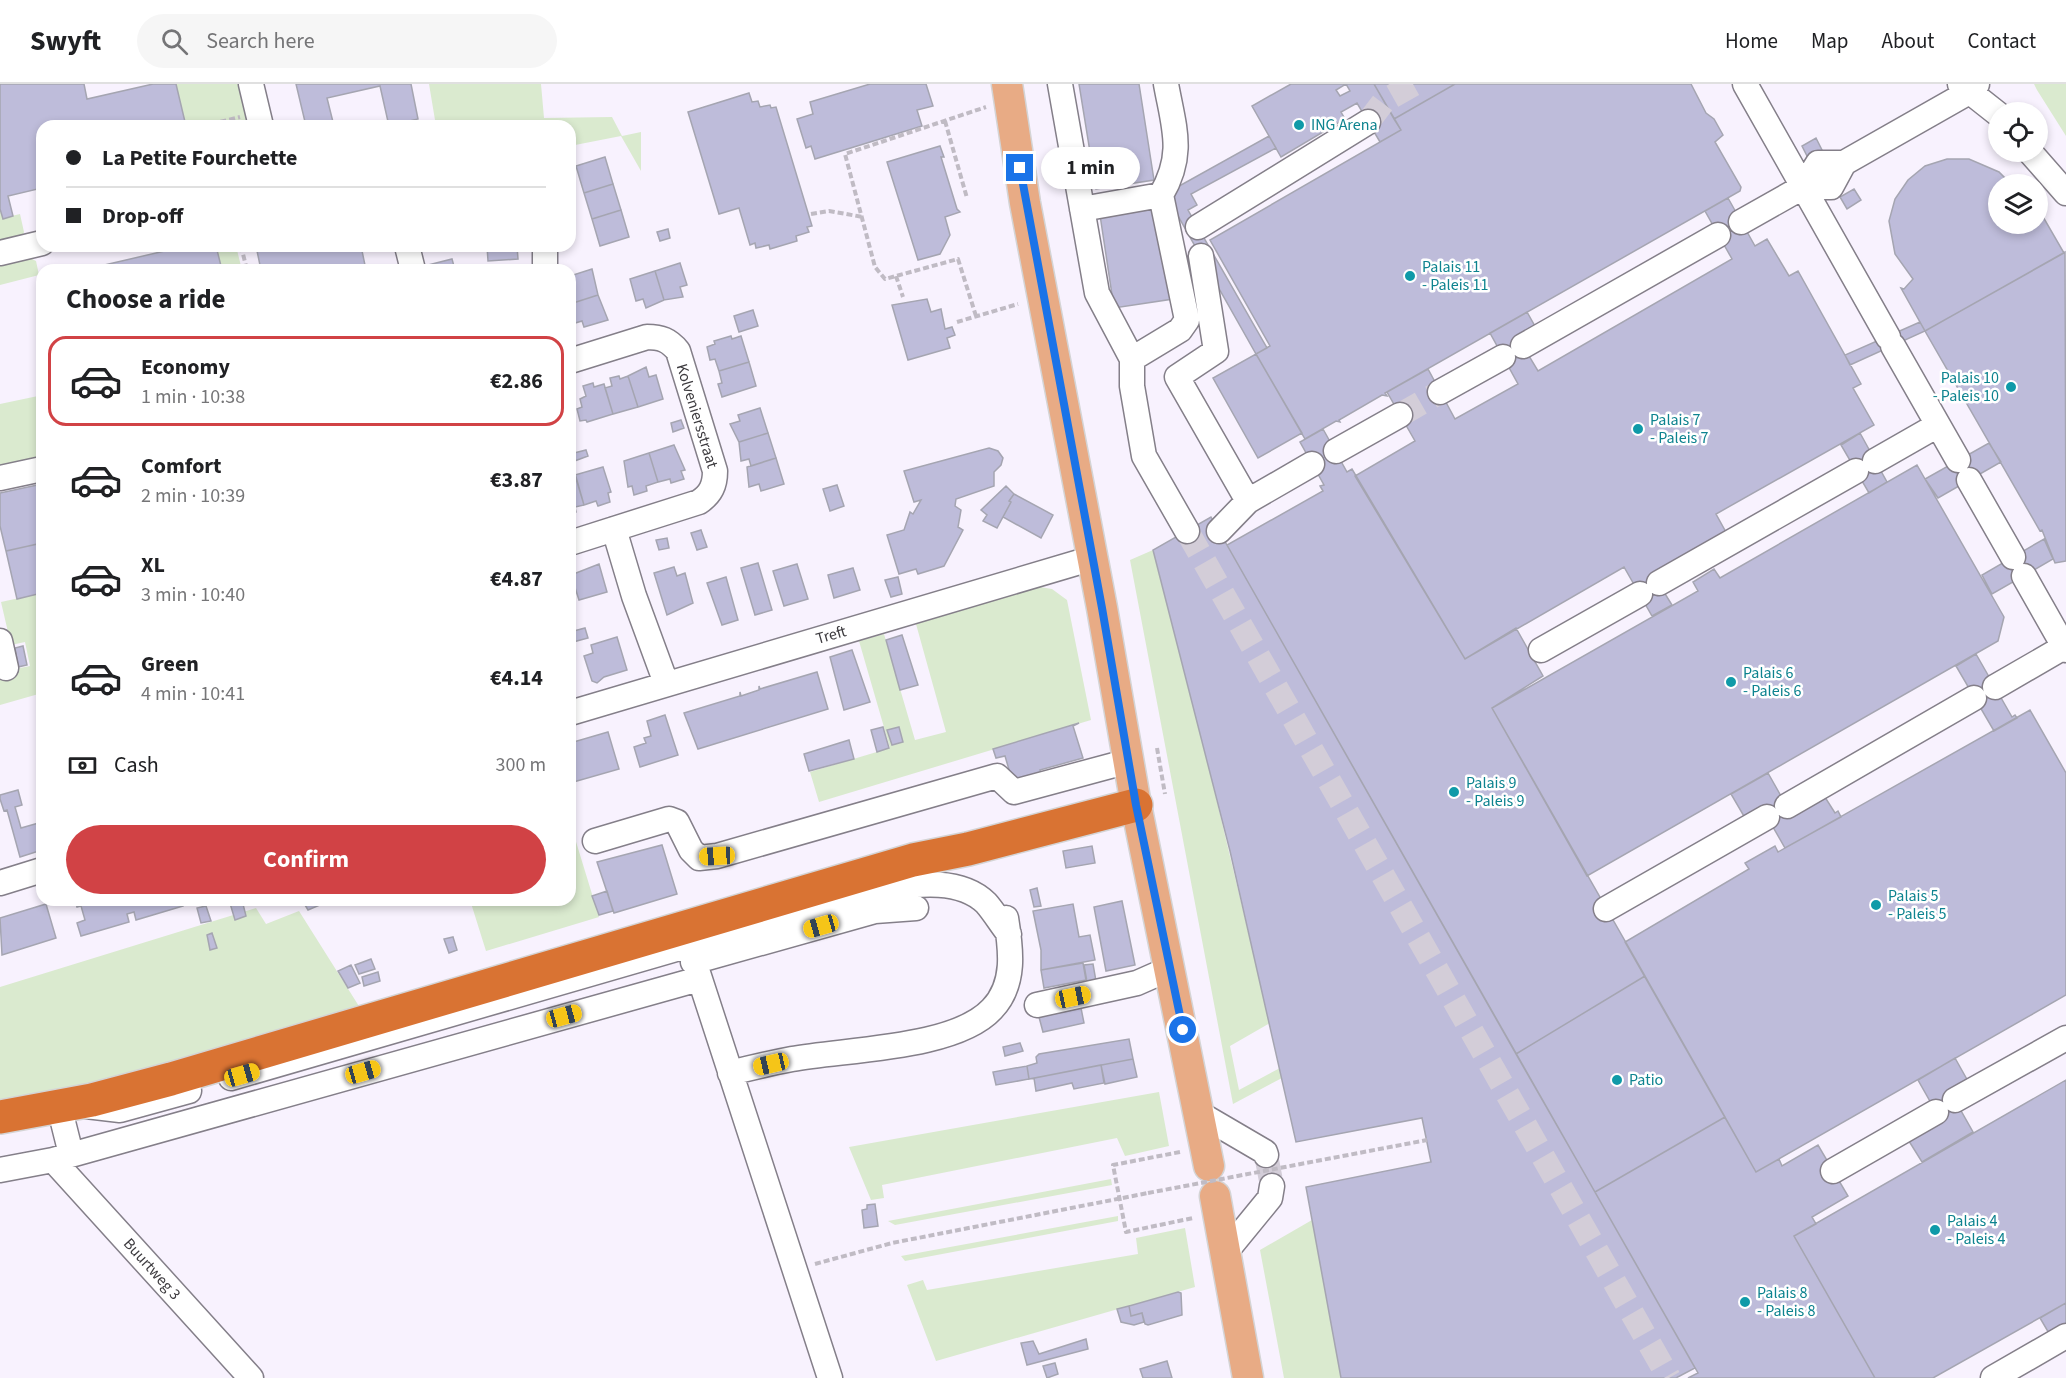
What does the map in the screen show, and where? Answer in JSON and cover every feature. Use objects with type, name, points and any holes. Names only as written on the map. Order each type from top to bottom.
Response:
[{"type":"highway","points":[[0,1118],[691,953],[882,871],[913,860],[968,849],[1151,800]]},
{"type":"main road","points":[[1007,84],[1025,203],[1093,558],[1128,760],[1151,800],[1171,968],[1209,1166]]},
{"type":"main road","points":[[1215,1196],[1248,1378]]},
{"type":"street","points":[[251,84],[260,120]]},
{"type":"street","points":[[1060,84],[1096,293],[1132,359],[1132,386],[1144,456],[1187,531]]},
{"type":"street","points":[[1132,359],[1180,330],[1186,320],[1161,195],[1171,177],[1177,147],[1166,84]]},
{"type":"street","points":[[1606,909],[2065,648],[1744,84]]},
{"type":"street","points":[[1741,222],[1803,187],[1831,187],[1844,163],[1969,87],[1988,105]]},
{"type":"street","points":[[1198,227],[1368,122]]},
{"type":"street","points":[[2039,162],[2066,193]]},
{"type":"street","points":[[1082,209],[1161,195]]},
{"type":"street","points":[[1440,392],[1718,235]]},
{"type":"street","points":[[0,253],[36,244]]},
{"type":"street","points":[[1201,256],[1216,351],[1177,377],[1248,501]]},
{"type":"street","name":"Kolveniersstraat","points":[[576,359],[647,337],[656,337],[672,344],[678,351],[715,471],[713,488],[699,502],[576,541]]},
{"type":"street","points":[[1336,451],[1400,415]]},
{"type":"street","points":[[1541,650],[1938,424]]},
{"type":"street","points":[[1219,531],[1248,501],[1312,464]]},
{"type":"street","points":[[0,478],[36,470]]},
{"type":"street","points":[[614,529],[634,596],[666,683]]},
{"type":"street","name":"Treft","points":[[576,711],[1093,558]]},
{"type":"street","points":[[0,641],[6,668]]},
{"type":"street","points":[[595,841],[669,819],[677,822],[691,850],[699,858],[717,856],[997,776],[1014,792],[1128,760]]},
{"type":"street","points":[[730,1073],[792,1059],[942,1037],[975,1025],[994,1008],[1006,987],[1011,968],[1005,908],[995,893],[962,875],[944,871],[882,871]]},
{"type":"street","points":[[0,883],[36,872]]},
{"type":"street","points":[[0,1170],[62,1157],[691,953],[854,896],[910,885],[953,887],[969,892],[984,902],[1008,934]]},
{"type":"street","points":[[691,953],[875,911],[916,908]]},
{"type":"street","points":[[691,953],[830,1378]]},
{"type":"street","points":[[1037,1005],[1137,983],[1171,968]]},
{"type":"street","points":[[1833,1171],[2066,1038]]},
{"type":"street","points":[[62,1105],[62,1157]]},
{"type":"street","points":[[1200,1114],[1266,1155]]},
{"type":"street","name":"Buurtweg 3","points":[[62,1157],[251,1378]]},
{"type":"street","points":[[1225,1252],[1270,1198],[1272,1186]]},
{"type":"street","points":[[1993,1378],[2066,1336]]},
{"type":"path","points":[[976,316],[958,259],[885,279],[875,267],[845,154],[986,107]]},
{"type":"path","points":[[945,121],[967,198]]},
{"type":"path","points":[[811,214],[829,211],[863,217]]},
{"type":"path","points":[[896,276],[903,297]]},
{"type":"path","points":[[957,322],[1018,304]]},
{"type":"path","points":[[1151,800],[1157,748]]},
{"type":"path","points":[[794,1270],[892,1243],[1426,1140]]},
{"type":"path","points":[[1180,1152],[1113,1165],[1126,1232],[1193,1218]]},
{"type":"green space","points":[[176,84],[238,84],[247,120],[185,120]]},
{"type":"green space","points":[[429,84],[541,84],[544,118],[612,117],[622,136],[641,132],[641,171],[621,136],[576,145],[576,120],[435,120]]},
{"type":"green space","points":[[2034,84],[2066,84],[2066,136],[2048,107],[2048,102],[2045,102]]},
{"type":"green space","points":[[0,210],[3,218],[20,214],[24,232],[22,237],[0,242]]},
{"type":"green space","points":[[218,252],[238,252],[240,264],[220,264]]},
{"type":"green space","points":[[28,257],[36,261],[36,276],[0,285],[0,264]]},
{"type":"green space","points":[[36,396],[36,457],[0,465],[0,404]]},
{"type":"green space","points":[[1153,550],[1205,752],[1270,1023],[1230,1046],[1239,1090],[1280,1068],[1282,1078],[1233,1104],[1130,560]]},
{"type":"green space","points":[[1040,587],[1052,589],[1067,600],[1091,720],[819,802],[810,772],[890,748],[859,641],[884,634],[915,740],[946,732],[916,624]]},
{"type":"green space","points":[[36,594],[36,695],[0,705],[0,672],[30,666],[25,642],[11,645],[1,602]]},
{"type":"green space","points":[[576,842],[599,917],[486,951],[472,906],[576,906]]},
{"type":"green space","points":[[256,908],[266,924],[299,911],[362,1011],[155,1072],[0,1105],[0,987]]},
{"type":"green space","points":[[1159,1092],[1169,1146],[1125,1156],[1117,1138],[882,1185],[884,1198],[871,1200],[849,1147]]},
{"type":"green space","points":[[1111,1179],[1112,1185],[895,1225],[888,1221]]},
{"type":"green space","points":[[1118,1216],[1118,1221],[905,1261],[901,1256]]},
{"type":"green space","points":[[1312,1220],[1341,1378],[1284,1378],[1260,1250]]},
{"type":"green space","points":[[1185,1228],[1195,1287],[936,1361],[907,1285],[923,1280],[927,1290],[1138,1254],[1136,1238]]},
{"type":"building","points":[[0,84],[84,84],[87,99],[153,84],[176,84],[185,120],[36,120],[36,189],[8,196],[13,216],[3,219],[0,209]]},
{"type":"building","points":[[296,84],[411,84],[418,119],[388,120],[380,86],[327,98],[332,120],[305,120]]},
{"type":"building","points":[[870,84],[926,84],[933,106],[917,110],[922,126],[815,159],[811,146],[806,148],[797,119],[813,114],[810,102]]},
{"type":"building","points":[[1079,84],[1139,84],[1154,180],[1096,189]]},
{"type":"building","name":"ING Arena","points":[[1291,84],[1346,84],[1374,84],[1401,130],[1380,142],[1357,103],[1341,112],[1345,119],[1281,157],[1252,106]],"holes":[[[1346,84],[1350,91],[1340,96],[1336,90]]]},
{"type":"building","points":[[1374,84],[1455,84],[1394,119]]},
{"type":"building","name":"Palais 11 - Paleis 11","points":[[1455,84],[1691,84],[1706,113],[1714,119],[1723,135],[1715,142],[1741,187],[1740,191],[1385,393],[1387,396],[1382,395],[1339,420],[1340,422],[1336,421],[1305,439],[1256,354],[1270,346],[1210,240],[1401,130],[1394,119]]},
{"type":"building","points":[[749,93],[752,102],[758,101],[760,107],[770,105],[771,108],[776,107],[812,226],[807,227],[809,232],[796,236],[797,241],[770,249],[769,245],[756,248],[755,243],[750,245],[739,208],[719,214],[688,112]]},
{"type":"building","points":[[1269,136],[1276,148],[1191,194],[1197,205],[1188,210],[1267,348],[1256,354],[1178,216],[1163,195]]},
{"type":"building","points":[[1816,138],[1822,150],[1808,158],[1802,146]]},
{"type":"building","points":[[940,146],[944,157],[941,157],[957,209],[960,212],[945,217],[950,235],[940,254],[918,260],[887,162]]},
{"type":"building","points":[[605,157],[613,184],[584,193],[576,166]]},
{"type":"building","points":[[1947,159],[1969,159],[1999,172],[2001,174],[1988,174],[1988,234],[2048,234],[2048,225],[2064,253],[1925,331],[1901,288],[1904,289],[1913,279],[1895,254],[1889,221],[1895,199],[1908,180],[1925,166]]},
{"type":"building","points":[[613,184],[621,210],[592,219],[584,193]]},
{"type":"building","points":[[1854,189],[1861,200],[1847,209],[1840,197]]},
{"type":"building","name":"Palais 7 - Paleis 7","points":[[1728,198],[1755,246],[1767,239],[1789,276],[1798,271],[1861,384],[1853,388],[1874,425],[1716,514],[1727,534],[1654,576],[1672,605],[1652,616],[1624,567],[1465,659],[1355,476],[1415,441],[1387,392],[1428,369],[1455,419],[1518,384],[1490,333],[1527,312],[1536,328],[1523,346],[1538,371],[1732,259],[1705,211]]},
{"type":"building","points":[[1158,206],[1173,299],[1114,308],[1100,215]]},
{"type":"building","points":[[621,210],[629,237],[600,246],[592,219]]},
{"type":"building","points":[[668,229],[670,238],[660,241],[657,232]]},
{"type":"building","points":[[160,252],[218,252],[220,264],[109,264]]},
{"type":"building","points":[[257,252],[362,252],[365,264],[260,264]]},
{"type":"building","points":[[487,252],[517,252],[518,259],[488,261]]},
{"type":"building","name":"Palais 10 - Paleis 10","points":[[2065,252],[2066,561],[2055,563],[2042,530],[2040,531],[1925,331]]},
{"type":"building","points":[[452,259],[453,264],[432,264]]},
{"type":"building","points":[[680,263],[687,285],[680,287],[683,297],[664,300],[655,271]]},
{"type":"building","points":[[592,269],[598,295],[576,302],[576,274]]},
{"type":"building","points":[[655,271],[664,300],[646,308],[643,299],[636,301],[630,279]]},
{"type":"building","points":[[598,295],[608,320],[584,327],[582,321],[576,323],[576,302]]},
{"type":"building","points":[[927,299],[931,312],[941,309],[945,329],[952,327],[955,335],[947,338],[950,348],[908,360],[892,305]]},
{"type":"building","points":[[753,310],[758,326],[739,332],[734,316]]},
{"type":"building","points":[[1920,322],[1925,331],[1850,365],[1845,355]]},
{"type":"building","points":[[731,336],[732,339],[741,336],[749,362],[719,371],[715,359],[710,360],[707,347],[715,344],[714,341]]},
{"type":"building","points":[[1256,354],[1302,433],[1258,458],[1213,378]]},
{"type":"building","points":[[749,362],[756,386],[722,397],[718,384],[722,383],[719,371]]},
{"type":"building","points":[[646,367],[649,377],[656,375],[663,399],[638,407],[628,376]]},
{"type":"building","points":[[619,376],[620,379],[628,376],[638,407],[613,414],[605,388],[612,386],[610,378]]},
{"type":"building","points":[[593,383],[594,387],[604,384],[613,414],[587,422],[586,420],[580,421],[577,409],[582,407],[580,399],[586,396],[583,386]]},
{"type":"building","points":[[760,408],[768,433],[739,442],[730,424],[740,421],[738,415]]},
{"type":"building","points":[[681,420],[684,428],[673,432],[671,423]]},
{"type":"building","name":"Palais 9 - Paleis 9","points":[[1323,429],[1347,472],[1352,469],[1465,659],[1516,628],[1543,676],[1492,708],[1645,976],[1516,1054],[1227,545],[1323,491],[1320,486],[1324,485],[1300,442]]},
{"type":"building","points":[[768,433],[776,458],[751,466],[749,459],[741,461],[739,442]]},
{"type":"building","points":[[1860,433],[1887,482],[1869,493],[1841,445]]},
{"type":"building","points":[[1989,443],[2001,462],[1938,498],[1925,479]]},
{"type":"building","points":[[674,445],[685,470],[681,471],[684,479],[671,483],[670,479],[658,482],[649,453]]},
{"type":"building","points":[[989,448],[998,451],[1003,458],[1001,465],[994,472],[994,486],[956,499],[955,506],[961,510],[958,527],[963,530],[944,566],[918,574],[916,569],[899,574],[887,535],[904,530],[910,512],[913,514],[921,500],[914,502],[904,471]]},
{"type":"building","points":[[586,450],[588,456],[576,460],[576,452]]},
{"type":"building","points":[[649,453],[658,482],[646,486],[647,491],[634,495],[632,486],[628,487],[624,461]]},
{"type":"building","points":[[776,458],[784,484],[761,491],[759,484],[749,487],[747,467]]},
{"type":"building","name":"Palais 6 - Paleis 6","points":[[1917,465],[2004,617],[1998,641],[1587,876],[1492,708],[1698,591],[1693,582],[1714,569],[1720,578]]},
{"type":"building","points":[[603,467],[611,492],[608,493],[610,502],[598,506],[596,501],[584,505],[576,475]]},
{"type":"building","points":[[576,477],[584,505],[576,507]]},
{"type":"building","points":[[36,485],[36,544],[6,551],[0,526],[0,493]]},
{"type":"building","points":[[837,485],[844,506],[830,511],[823,489]]},
{"type":"building","points":[[1006,486],[1014,494],[997,528],[983,521],[987,515],[981,510]]},
{"type":"building","points":[[1014,494],[1053,515],[1041,538],[1003,517]]},
{"type":"building","points":[[1211,517],[1695,1368],[1676,1378],[1341,1378],[1306,1187],[1431,1162],[1422,1118],[1296,1142],[1230,851],[1153,550]]},
{"type":"building","points":[[701,530],[707,547],[697,550],[691,533]]},
{"type":"building","points":[[667,538],[669,548],[659,550],[656,540]]},
{"type":"building","points":[[2044,539],[2053,559],[1992,594],[1982,575]]},
{"type":"building","points":[[36,544],[36,594],[17,599],[6,551]]},
{"type":"building","points":[[758,563],[772,610],[755,615],[741,568]]},
{"type":"building","points":[[599,564],[607,592],[579,600],[576,591],[576,573]]},
{"type":"building","points":[[797,564],[808,599],[784,606],[773,571]]},
{"type":"building","points":[[674,567],[677,576],[685,573],[693,603],[667,615],[654,573]]},
{"type":"building","points":[[853,568],[860,590],[834,598],[828,575]]},
{"type":"building","points":[[726,577],[738,620],[722,625],[707,583]]},
{"type":"building","points":[[898,577],[902,594],[891,597],[885,580]]},
{"type":"building","points":[[585,628],[588,638],[576,641],[576,630]]},
{"type":"building","points":[[902,635],[918,685],[900,690],[886,640]]},
{"type":"building","points":[[617,637],[627,670],[604,677],[597,683],[592,681],[584,656],[593,653],[591,645]]},
{"type":"building","points":[[23,646],[27,665],[18,667],[15,648]]},
{"type":"building","points":[[852,650],[870,702],[844,710],[830,657]]},
{"type":"building","points":[[1976,654],[2012,717],[2015,715],[2017,718],[1994,731],[1956,666]]},
{"type":"building","points":[[817,672],[828,709],[698,749],[684,713],[740,696],[740,692],[741,696],[759,690],[759,686],[760,689]]},
{"type":"building","name":"Palais 5 - Paleis 5","points":[[2030,710],[2066,773],[2066,995],[1756,1172],[1625,942],[1749,869],[1745,863],[1775,846],[1778,852]]},
{"type":"building","points":[[665,715],[678,755],[640,767],[634,747],[646,743],[644,738],[651,736],[647,721]]},
{"type":"building","points":[[1079,723],[1073,726],[1083,758],[1040,770],[1042,775],[1012,780],[1005,756],[996,758],[993,749]]},
{"type":"building","points":[[883,727],[889,748],[877,752],[871,730]]},
{"type":"building","points":[[899,727],[903,742],[892,745],[887,730]]},
{"type":"building","points":[[608,732],[619,769],[576,781],[576,741]]},
{"type":"building","points":[[849,740],[854,759],[809,771],[804,754]]},
{"type":"building","points":[[1768,773],[1790,812],[1823,794],[1835,813],[1838,811],[1841,817],[1785,848],[1762,808],[1745,818],[1731,794]]},
{"type":"building","points":[[18,790],[22,805],[15,807],[21,828],[36,824],[36,852],[20,857],[7,810],[4,811],[0,795]]},
{"type":"building","points":[[662,845],[677,894],[614,913],[597,862]]},
{"type":"building","points":[[1092,846],[1095,863],[1066,868],[1063,851]]},
{"type":"building","points":[[1037,888],[1041,906],[1034,907],[1030,890]]},
{"type":"building","points":[[607,891],[613,911],[599,915],[592,896]]},
{"type":"building","points":[[1122,901],[1135,965],[1106,971],[1094,907]]},
{"type":"building","points":[[1073,904],[1079,937],[1090,935],[1095,960],[1041,970],[1041,950],[1033,911]]},
{"type":"building","points":[[47,906],[56,938],[2,955],[0,918]]},
{"type":"building","points":[[81,906],[183,906],[136,920],[134,912],[127,914],[129,922],[81,936],[77,923],[85,920]]},
{"type":"building","points":[[206,906],[211,921],[201,923],[197,908]]},
{"type":"building","points":[[231,906],[244,906],[246,916],[235,920]]},
{"type":"building","points":[[306,906],[318,906],[308,910]]},
{"type":"building","points":[[212,933],[217,948],[210,950],[207,935]]},
{"type":"building","points":[[453,937],[457,950],[449,953],[444,939]]},
{"type":"building","points":[[371,959],[375,969],[359,974],[355,965]]},
{"type":"building","points":[[1083,963],[1086,980],[1044,988],[1041,970]]},
{"type":"building","points":[[1093,964],[1096,981],[1087,982],[1084,965]]},
{"type":"building","points":[[351,965],[360,983],[348,988],[338,971]]},
{"type":"building","points":[[378,972],[380,981],[364,986],[362,977]]},
{"type":"building","name":"Patio","points":[[1645,976],[1725,1117],[1595,1192],[1516,1054]]},
{"type":"building","points":[[1081,1008],[1084,1023],[1043,1032],[1039,1017]]},
{"type":"building","points":[[1129,1039],[1133,1059],[1029,1079],[1027,1066],[1037,1063],[1036,1057],[1039,1054]]},
{"type":"building","points":[[1020,1043],[1023,1051],[1005,1056],[1003,1047]]},
{"type":"building","points":[[1955,1058],[1969,1083],[1951,1093],[1973,1132],[1922,1162],[1907,1138],[1940,1119],[1918,1080]]},
{"type":"building","points":[[1133,1059],[1137,1077],[1105,1084],[1101,1065]]},
{"type":"building","points":[[1101,1065],[1104,1083],[1074,1089],[1072,1083],[1036,1091],[1034,1078]]},
{"type":"building","points":[[1027,1066],[1029,1079],[996,1085],[993,1072]]},
{"type":"building","name":"Palais 4 - Paleis 4","points":[[2066,1080],[2066,1303],[1933,1378],[1875,1378],[1794,1236]]},
{"type":"building","name":"Palais 8 - Paleis 8","points":[[1725,1117],[1756,1172],[1779,1159],[1782,1166],[1818,1145],[1848,1196],[1812,1217],[1816,1224],[1794,1236],[1875,1378],[1688,1378],[1698,1373],[1595,1192]]},
{"type":"building","points":[[875,1204],[878,1226],[864,1228],[862,1210],[867,1209],[867,1205]]},
{"type":"building","points":[[1181,1293],[1182,1315],[1148,1325],[1145,1324],[1142,1313],[1131,1316],[1129,1306]]},
{"type":"building","points":[[2066,1303],[2066,1336],[2050,1335],[2040,1318]]},
{"type":"building","points":[[1129,1306],[1131,1316],[1142,1313],[1144,1322],[1134,1325],[1121,1322],[1117,1309]]},
{"type":"building","points":[[1086,1339],[1088,1349],[1027,1365],[1021,1343],[1033,1341],[1039,1354]]},
{"type":"building","points":[[1167,1361],[1172,1378],[1143,1378],[1140,1369]]},
{"type":"building","points":[[1055,1363],[1058,1374],[1047,1378],[1043,1366]]},
{"type":"tunnel","points":[[1368,122],[1384,101],[1414,84]]},
{"type":"tunnel","points":[[1400,415],[1440,392]]},
{"type":"tunnel","points":[[1187,531],[1669,1378]]},
{"type":"tunnel","points":[[1266,1155],[1272,1186]]},
{"type":"place","name":"ING Arena","points":[[1299,125]]},
{"type":"place","name":"Palais 11 - Paleis 11","points":[[1410,276]]},
{"type":"place","name":"Palais 10 - Paleis 10","points":[[2011,387]]},
{"type":"place","name":"Palais 7 - Paleis 7","points":[[1638,429]]},
{"type":"place","name":"Palais 6 - Paleis 6","points":[[1731,682]]},
{"type":"place","name":"Palais 9 - Paleis 9","points":[[1454,792]]},
{"type":"place","name":"Palais 5 - Paleis 5","points":[[1876,905]]},
{"type":"place","name":"Patio","points":[[1617,1080]]},
{"type":"place","name":"Palais 4 - Paleis 4","points":[[1935,1230]]},
{"type":"place","name":"Palais 8 - Paleis 8","points":[[1745,1302]]},
{"type":"route","points":[[1020,168],[1102,608],[1136,805],[1183,1030]]}]
